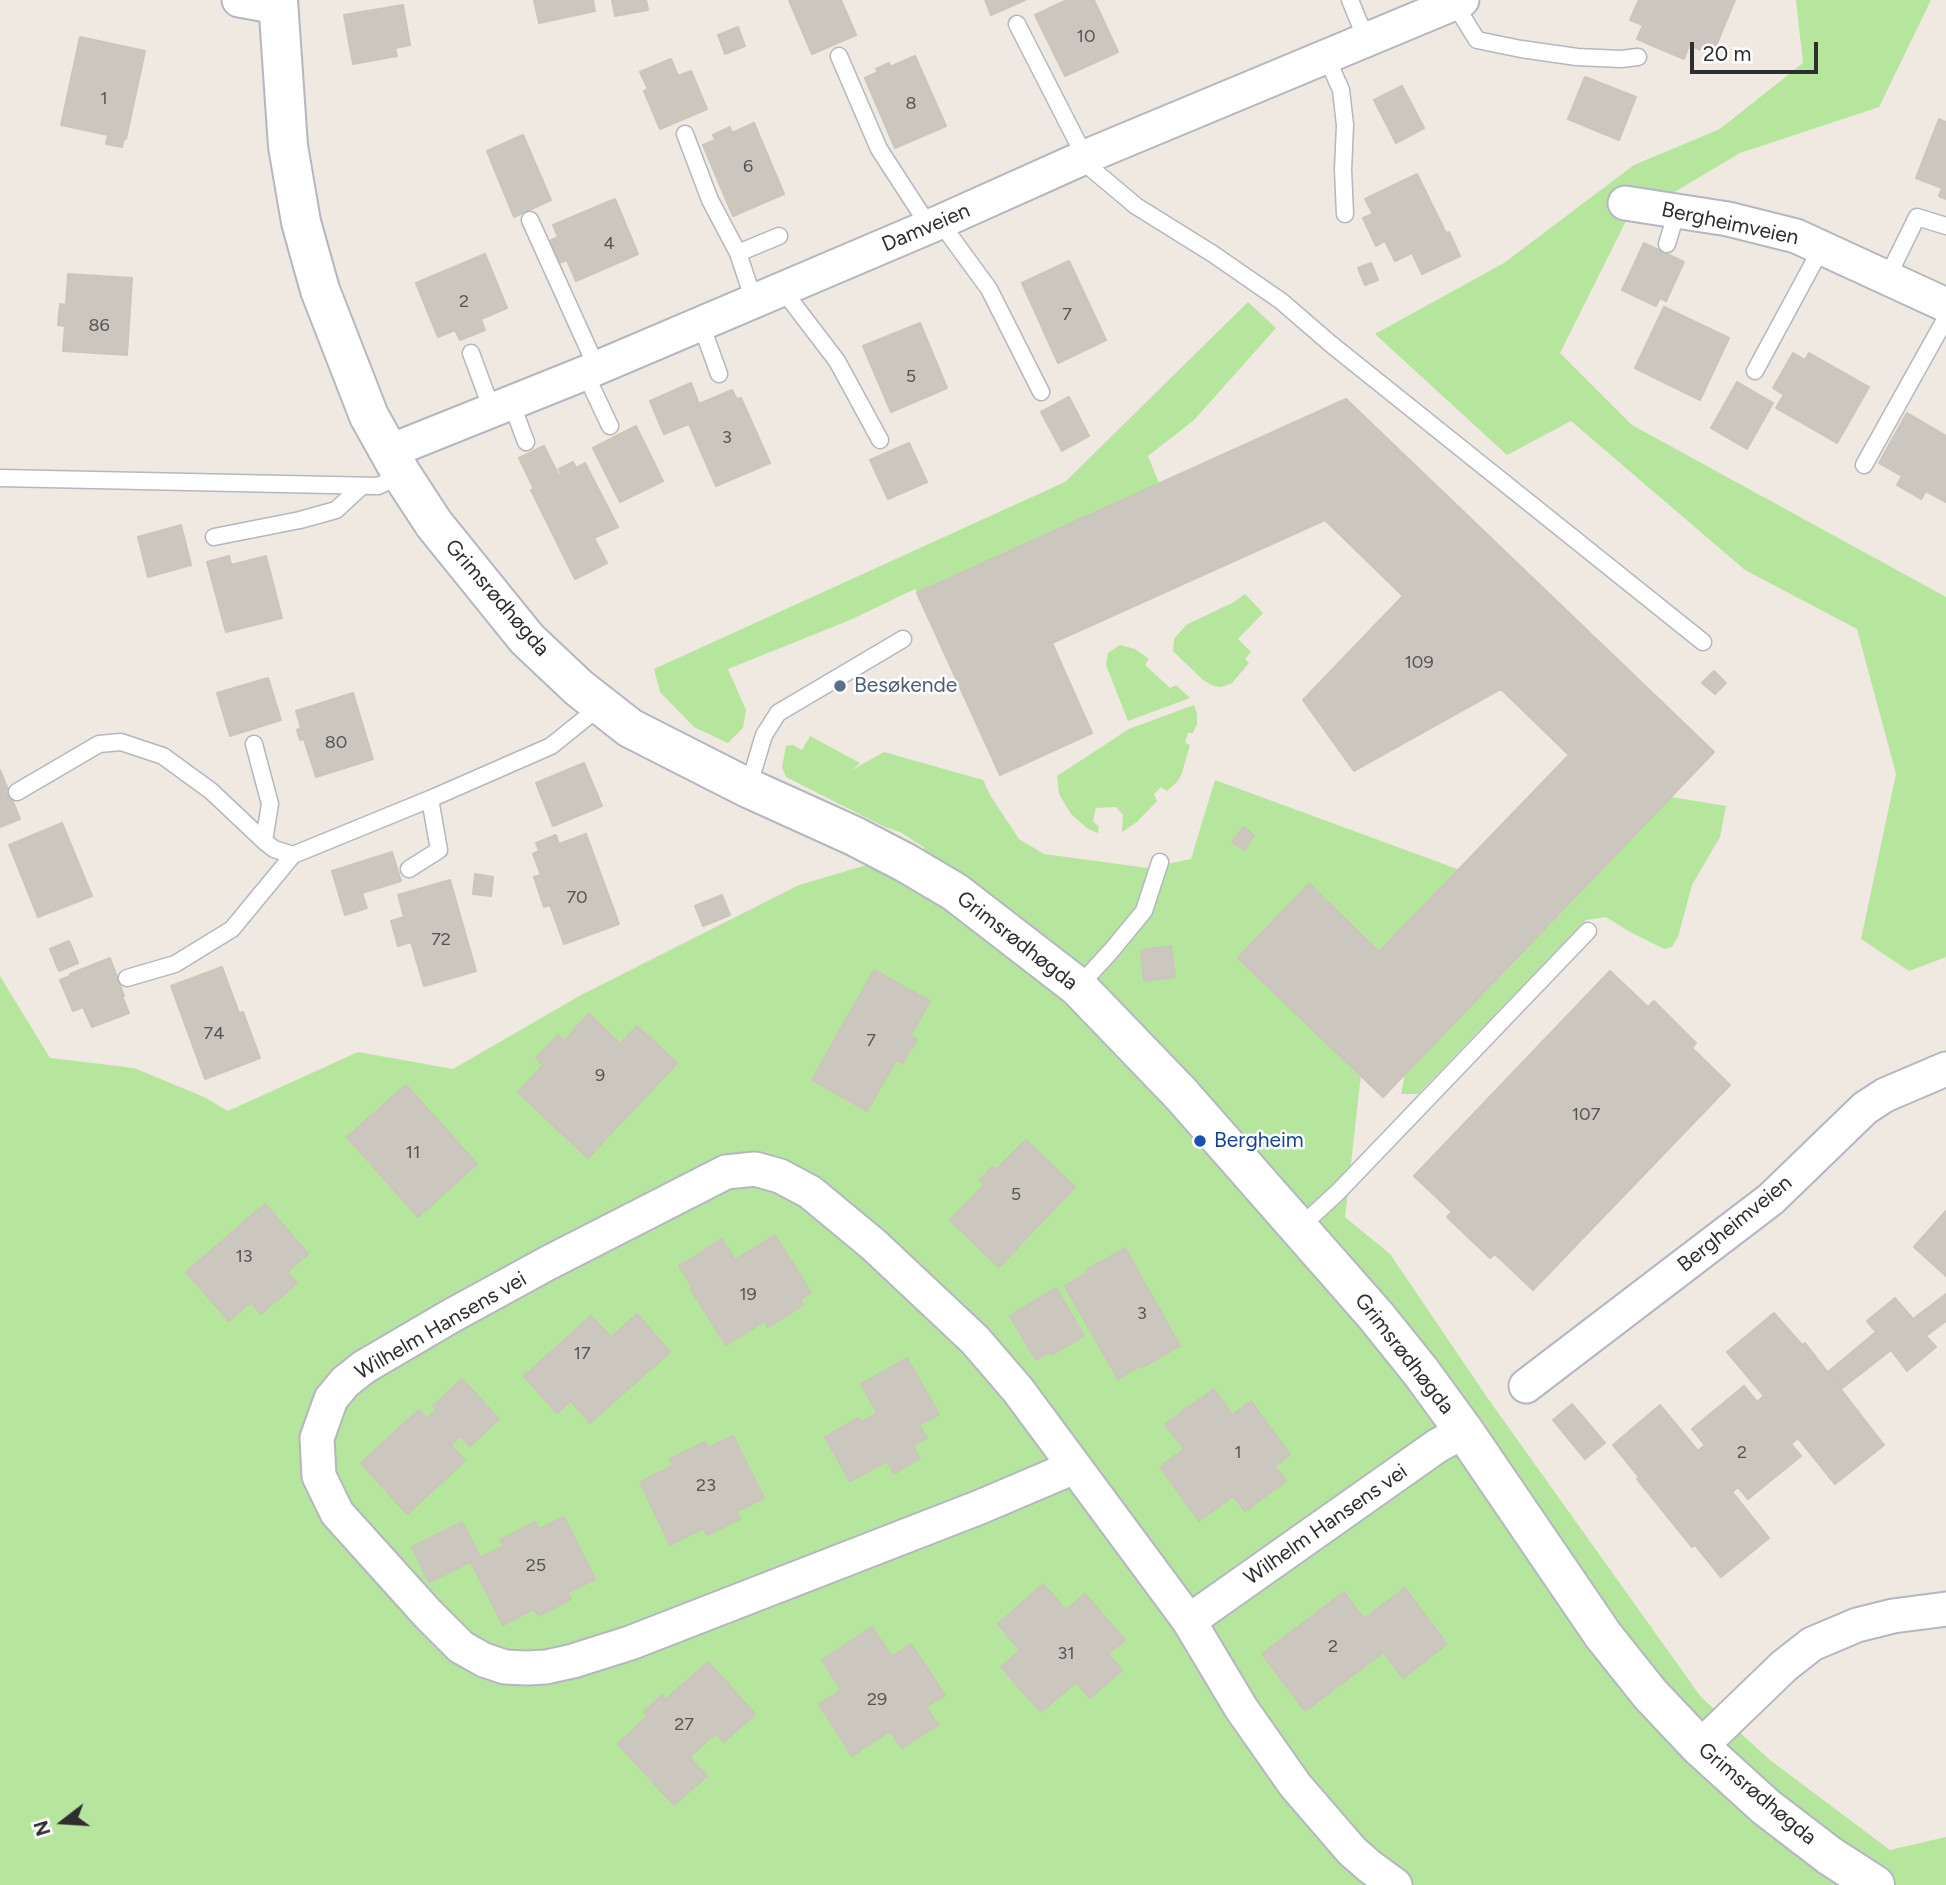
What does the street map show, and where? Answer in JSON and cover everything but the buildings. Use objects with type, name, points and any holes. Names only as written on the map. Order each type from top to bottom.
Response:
[{"type":"main road","name":"Grimsrødhøgda","points":[[278,3],[288,146],[301,222],[320,290],[369,416],[395,464],[434,524],[527,639],[579,688],[630,728],[906,863],[955,892],[1078,987],[1181,1094],[1376,1316],[1464,1430],[1603,1635],[1650,1694],[1700,1747],[1766,1807],[1830,1856],[1875,1885]]},
{"type":"street","points":[[239,0],[278,3]]},
{"type":"street","name":"Damveien","points":[[395,464],[502,406],[701,324],[1083,158],[1458,2]]},
{"type":"street","name":"Bergheimveien","points":[[1625,203],[1728,219],[1796,236],[1946,305]]},
{"type":"street","name":"Bergheimveien","points":[[1526,1387],[1771,1199],[1866,1108],[1905,1086],[1946,1069]]},
{"type":"street","name":"Wilhelm Hansens vei","points":[[1073,1467],[980,1507],[630,1643],[573,1661],[527,1668],[505,1667],[484,1660],[461,1647],[428,1614],[337,1513],[319,1476],[317,1438],[331,1399],[345,1382],[364,1367],[524,1276],[726,1172],[755,1168],[780,1176],[810,1192],[874,1245],[975,1340],[1018,1390],[1189,1621],[1241,1708],[1295,1785],[1352,1851],[1395,1885]]},
{"type":"street","name":"Wilhelm Hansens vei","points":[[1189,1621],[1437,1446],[1464,1430]]},
{"type":"street","points":[[1700,1747],[1784,1666],[1812,1644],[1857,1625],[1893,1616],[1946,1609]]},
{"type":"lane","points":[[1350,0],[1366,39]]},
{"type":"lane","points":[[1458,2],[1476,40],[1577,57],[1638,57]]},
{"type":"lane","points":[[1017,24],[1083,158],[1136,206],[1281,301],[1332,345],[1703,642]]},
{"type":"lane","points":[[839,55],[879,149],[935,224],[989,289],[1041,392]]},
{"type":"lane","points":[[1326,56],[1341,90],[1345,125],[1345,214]]},
{"type":"lane","points":[[685,134],[710,200],[738,253],[768,295],[837,361],[880,440]]},
{"type":"lane","points":[[1667,244],[1677,211]]},
{"type":"lane","points":[[1887,278],[1917,217],[1946,226]]},
{"type":"lane","points":[[530,220],[591,370],[610,426]]},
{"type":"lane","points":[[738,253],[779,236]]},
{"type":"lane","points":[[1755,371],[1822,247]]},
{"type":"lane","points":[[1864,464],[1946,318]]},
{"type":"lane","points":[[701,324],[719,374]]},
{"type":"lane","points":[[471,353],[527,442]]},
{"type":"lane","points":[[0,478],[378,486],[395,464]]},
{"type":"lane","points":[[214,537],[336,510],[362,486]]},
{"type":"lane","points":[[748,788],[764,735],[778,713],[903,639]]},
{"type":"lane","points":[[127,978],[175,964],[232,929],[293,855],[551,746],[602,705]]},
{"type":"lane","points":[[17,792],[99,744],[121,742],[163,756],[211,791],[274,849],[293,855]]},
{"type":"lane","points":[[254,744],[270,804],[264,841]]},
{"type":"lane","points":[[409,869],[439,850],[430,799]]},
{"type":"lane","points":[[1078,987],[1144,911],[1160,862]]},
{"type":"lane","points":[[1298,1228],[1338,1192],[1588,931]]},
{"type":"green space","points":[[1796,0],[1931,0],[1879,107],[1740,153],[1626,221],[1560,353],[1632,425],[1946,597],[1946,957],[1909,971],[1861,939],[1896,774],[1857,629],[1745,570],[1571,421],[1507,455],[1375,334],[1504,263],[1634,165],[1720,129],[1803,63]]},
{"type":"green space","points":[[1248,302],[1276,328],[1194,420],[1148,456],[1159,483],[917,593],[915,589],[850,620],[728,669],[746,710],[743,728],[728,743],[694,727],[660,692],[654,669],[1065,482]]},
{"type":"green space","points":[[1245,594],[1263,613],[1238,639],[1251,652],[1245,659],[1249,663],[1232,683],[1222,687],[1214,686],[1203,680],[1173,651],[1174,639],[1186,625]]},
{"type":"green space","points":[[1120,645],[1135,649],[1149,659],[1145,665],[1170,688],[1176,685],[1190,698],[1128,721],[1106,665],[1108,653]]},
{"type":"green space","points":[[1194,705],[1197,724],[1193,733],[1188,733],[1185,743],[1190,745],[1182,773],[1167,791],[1161,787],[1154,794],[1157,801],[1137,822],[1122,832],[1123,815],[1116,807],[1096,808],[1093,821],[1099,827],[1098,833],[1088,829],[1071,814],[1059,794],[1057,776],[1129,729]]},
{"type":"green space","points":[[810,736],[860,763],[852,770],[884,752],[983,780],[1019,839],[1044,854],[1148,868],[1191,859],[1215,780],[1490,881],[1362,1065],[1345,1217],[1390,1254],[1489,1400],[1701,1697],[1770,1760],[1890,1850],[1946,1837],[1946,1885],[0,1885],[0,976],[50,1058],[134,1068],[204,1097],[228,1111],[358,1052],[453,1069],[581,995],[799,885],[925,848],[900,832],[786,777],[782,767],[786,746],[793,745],[802,750]]},
{"type":"green space","points":[[1671,797],[1726,806],[1720,837],[1692,885],[1678,937],[1672,947],[1664,949],[1606,917],[1586,920],[1418,1094],[1401,1094],[1405,1074]]},
{"type":"place","name":"Besøkende","points":[[840,686]]},
{"type":"place","name":"Bergheim","points":[[1200,1141]]}]
